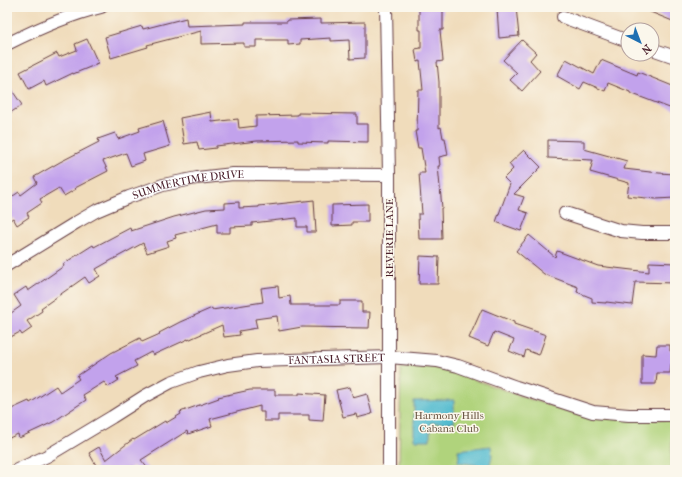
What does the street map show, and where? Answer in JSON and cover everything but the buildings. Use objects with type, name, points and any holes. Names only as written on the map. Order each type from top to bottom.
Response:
[{"type":"street","points":[[7,44],[42,27],[101,7]]},
{"type":"street","name":"REVERIE LANE","points":[[386,7],[389,175],[389,470]]},
{"type":"street","points":[[562,17],[620,38]]},
{"type":"street","points":[[660,52],[675,58]]},
{"type":"street","name":"SUMMERTIME DRIVE","points":[[7,265],[96,211],[129,196],[163,186],[198,178],[233,174],[389,175]]},
{"type":"street","points":[[565,213],[621,230],[642,233],[675,233]]},
{"type":"street","name":"FANTASIA STREET","points":[[17,470],[47,456],[172,382],[199,372],[257,360],[389,357],[437,361],[458,366],[521,389],[593,412],[629,415],[675,415]]},
{"type":"green space","name":"Harmony Hills Cabana Club","points":[[439,367],[529,399],[574,413],[606,418],[672,420],[671,470],[399,470],[401,368]]},
{"type":"water","points":[[454,400],[454,423],[430,423],[430,440],[414,440],[414,401]]},
{"type":"water","points":[[491,446],[492,457],[489,467],[458,462],[458,450]]}]
